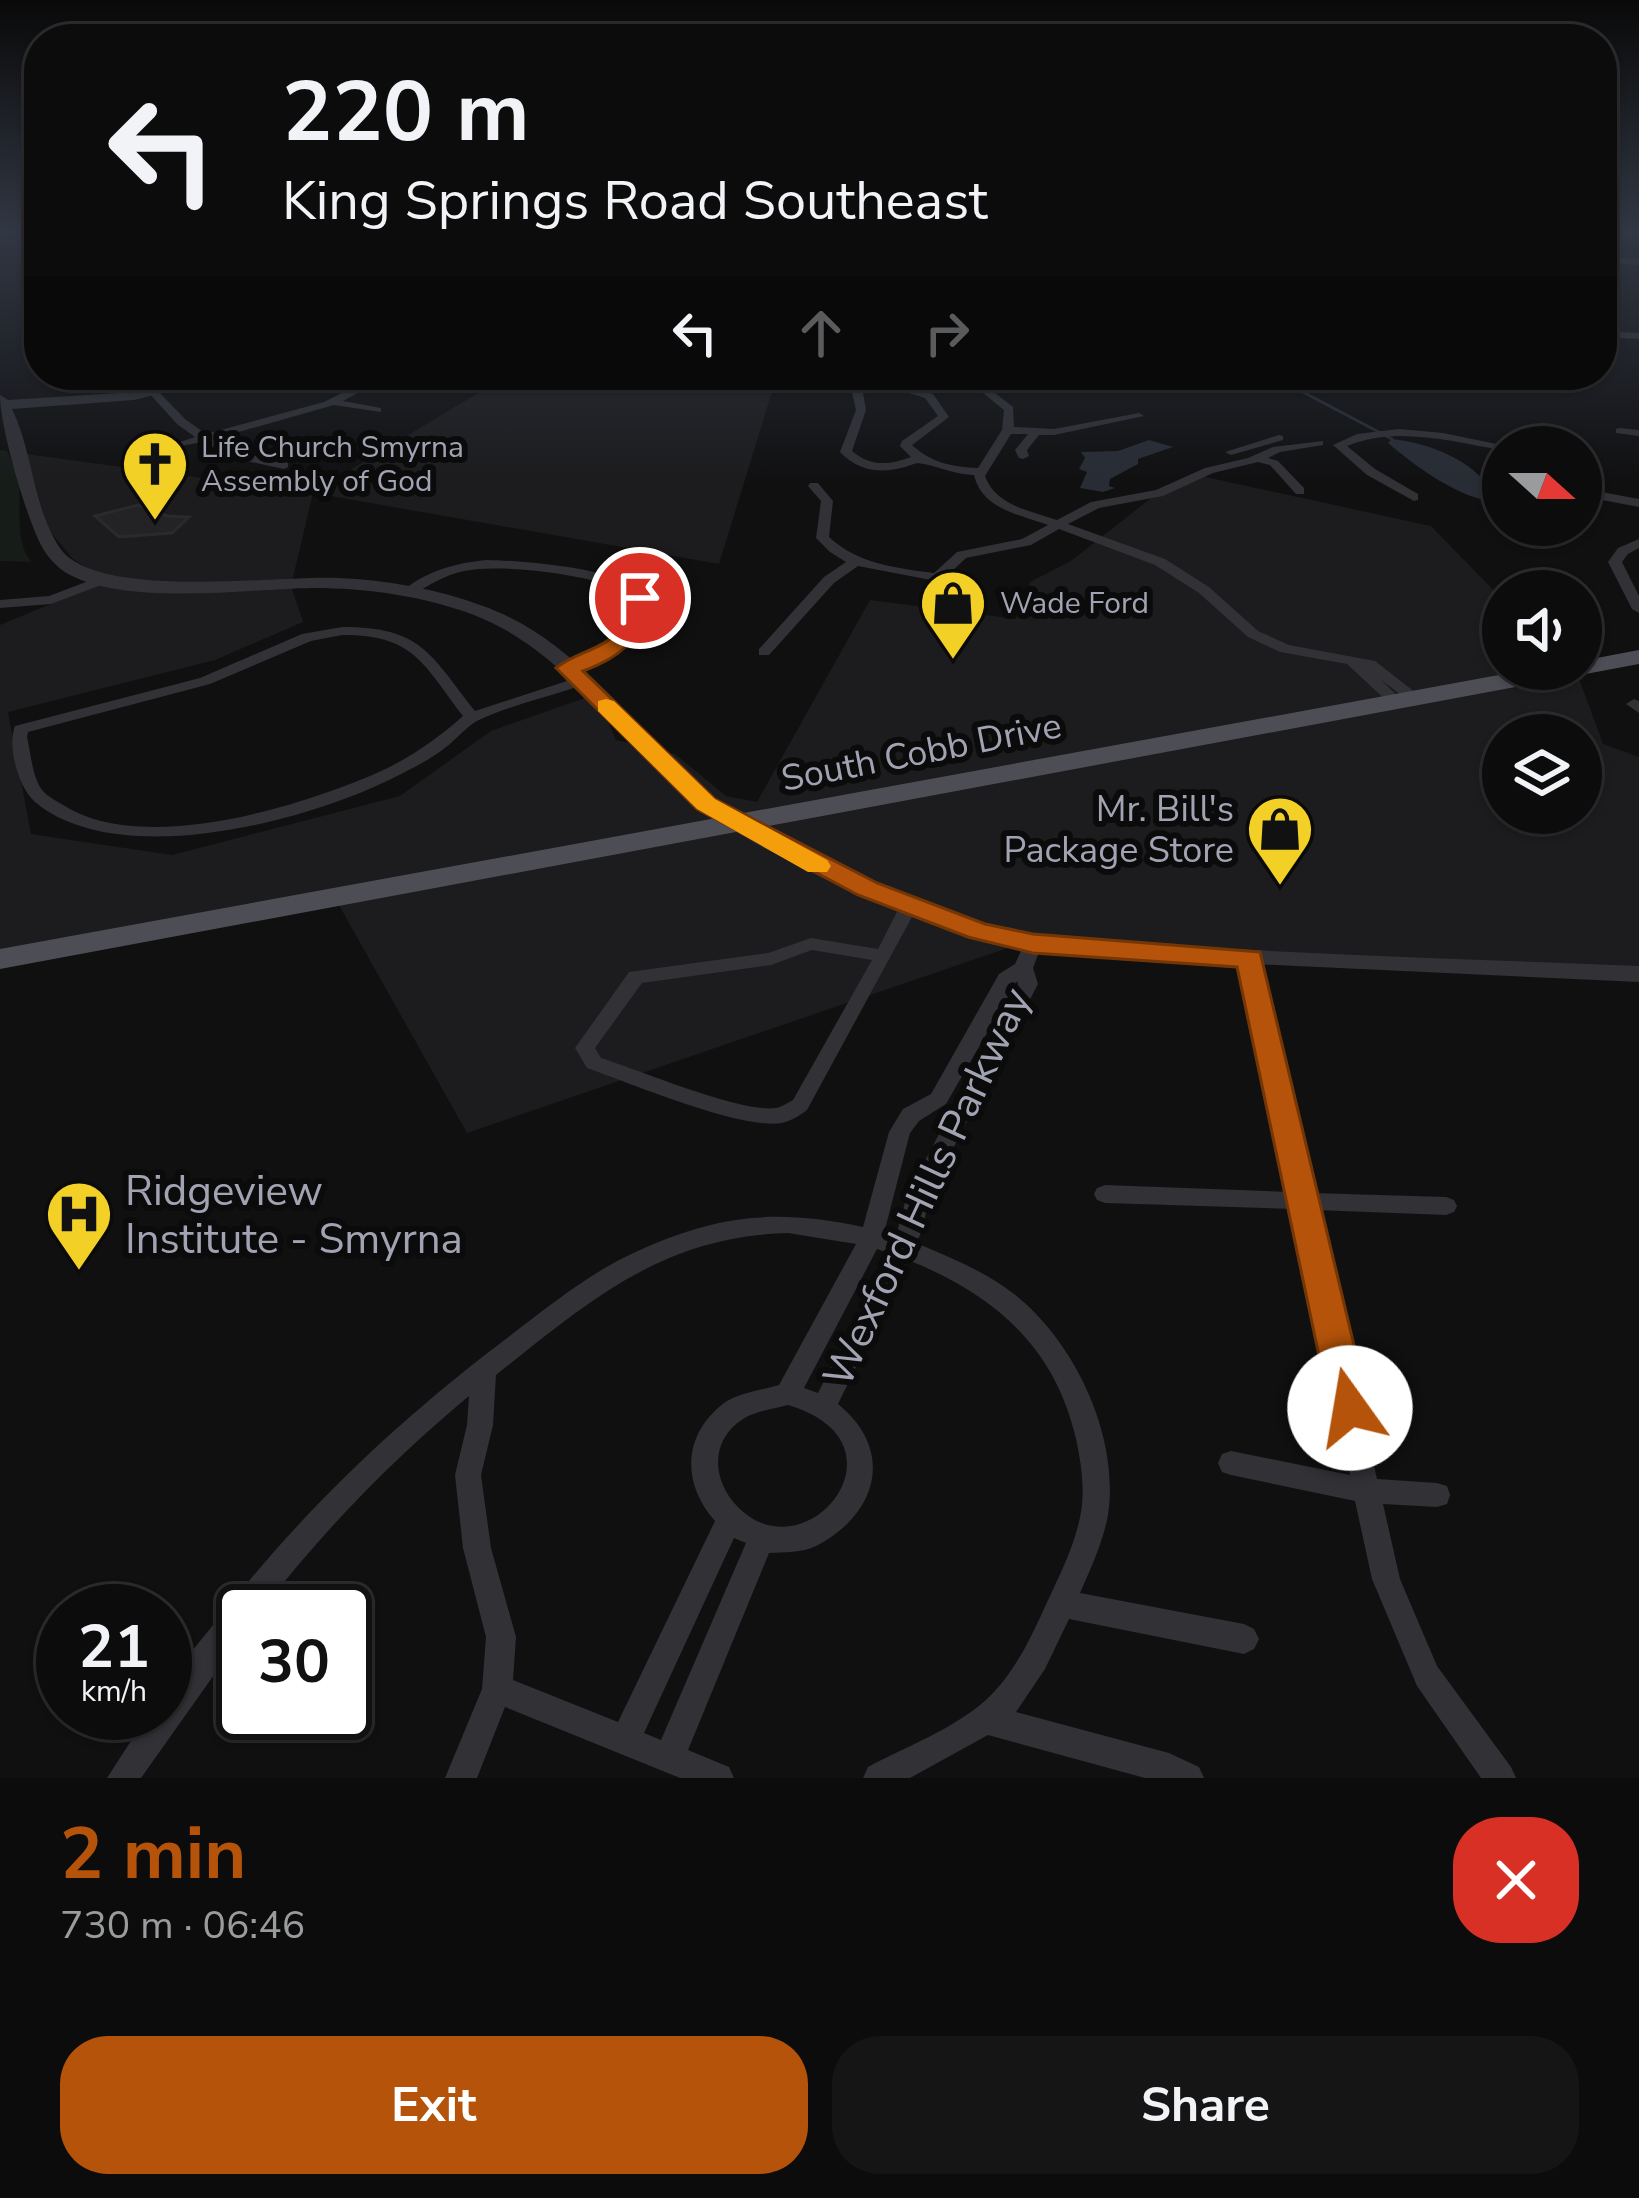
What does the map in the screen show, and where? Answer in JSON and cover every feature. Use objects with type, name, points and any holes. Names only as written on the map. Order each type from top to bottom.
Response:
[{"type":"main road","name":"South Cobb Drive","points":[[1602,664],[1639,657]]},
{"type":"main road","name":"South Cobb Drive","points":[[0,959],[1482,686]]},
{"type":"street","points":[[166,390],[2,402],[28,468],[48,543],[68,568],[99,580],[158,586],[315,582],[408,592],[498,618],[537,640],[706,804],[739,825],[909,906],[978,931],[1033,944],[1639,974]]},
{"type":"street","points":[[184,444],[333,402],[356,390]]},
{"type":"street","points":[[859,390],[861,410],[847,442],[850,460],[882,468],[919,458]]},
{"type":"street","points":[[910,390],[935,401],[944,417],[906,446],[919,458],[951,470],[980,472]]},
{"type":"street","points":[[987,390],[1005,403],[1009,428],[980,472],[985,491],[1001,504],[1171,568],[1267,641],[1354,666],[1406,700]]},
{"type":"street","points":[[154,393],[170,413],[233,458],[284,465]]},
{"type":"street","points":[[333,402],[377,410]]},
{"type":"street","points":[[1009,428],[1054,432],[1138,416]]},
{"type":"street","points":[[1023,456],[1021,450],[1037,430]]},
{"type":"street","points":[[1621,431],[1639,434]]},
{"type":"street","points":[[1414,497],[1360,464],[1341,443],[1404,434],[1482,444]]},
{"type":"street","points":[[1231,452],[1293,435],[1319,443],[1371,486]]},
{"type":"street","points":[[938,577],[962,555],[1026,542],[1095,505],[1160,493],[1209,470],[1259,459],[1277,449],[1319,443]]},
{"type":"street","points":[[1259,459],[1274,464],[1300,491]]},
{"type":"street","points":[[814,486],[828,505],[821,538],[834,550],[857,560],[962,582]]},
{"type":"street","points":[[1602,496],[1639,503]]},
{"type":"street","points":[[1639,543],[1615,562],[1639,609]]},
{"type":"street","points":[[764,652],[829,580],[857,560]]},
{"type":"street","points":[[408,592],[441,572],[479,562],[517,564],[617,582],[636,591],[640,606],[626,637],[608,651],[472,717],[420,760],[368,784],[218,826],[153,836],[102,830],[49,806],[32,787],[19,737],[25,727],[205,681],[307,638],[356,630],[406,637],[472,717]]},
{"type":"street","points":[[0,604],[64,596],[99,580]]},
{"type":"street","points":[[1341,710],[1364,692],[1364,680],[1354,666]]},
{"type":"street","points":[[889,947],[811,944],[771,959],[649,972],[636,977],[585,1048],[587,1056],[594,1063],[716,1101],[771,1116],[787,1114],[800,1105],[889,947],[909,906]]},
{"type":"street","name":"Wexford Hills Parkway","points":[[788,1394],[871,1238],[900,1132],[911,1115],[939,1099],[1028,985],[1023,968],[1033,944]]},
{"type":"street","points":[[1250,958],[1386,1580],[1427,1676],[1500,1778]]},
{"type":"street","name":"Wexford Hills Parkway","points":[[825,1405],[903,1248],[918,1195],[980,1051]]},
{"type":"street","points":[[1105,1194],[1446,1206]]},
{"type":"street","points":[[123,1778],[198,1666],[312,1529],[396,1444],[594,1285],[626,1265],[752,1226],[826,1226],[903,1248],[978,1284],[1028,1322],[1071,1384],[1094,1453],[1096,1503],[1079,1564],[1041,1648],[999,1709],[879,1778]]},
{"type":"street","points":[[461,1778],[497,1689],[501,1637],[477,1548],[468,1475],[480,1425],[484,1372]]},
{"type":"street","name":"Wexford Hills Parkway","points":[[728,1522],[710,1501],[702,1476],[704,1450],[717,1426],[736,1408],[761,1397],[788,1394],[825,1405],[847,1424],[859,1450],[860,1478],[848,1506],[825,1527],[794,1538],[762,1538]]},
{"type":"street","points":[[1231,1463],[1369,1491],[1436,1496]]},
{"type":"street","points":[[626,1740],[728,1522],[762,1538],[669,1758]]},
{"type":"street","points":[[1061,1603],[1244,1639]]},
{"type":"street","points":[[497,1689],[718,1778]]},
{"type":"street","points":[[984,1719],[1188,1778]]},
{"type":"shaded area","points":[[483,390],[773,390],[719,564],[313,493],[291,586],[303,622],[215,660],[8,712],[31,834],[172,855],[400,796],[491,731],[596,694],[616,740],[675,754],[726,796],[757,802],[870,600],[1016,619],[1030,582],[1071,561],[1160,491],[1201,476],[1431,526],[1482,578],[1482,690],[1583,690],[1592,714],[1482,714],[1482,834],[1602,834],[1602,741],[1639,757],[1639,969],[1025,942],[467,1133],[335,898],[0,956],[0,625],[114,578],[90,571],[72,558],[48,529],[26,454],[312,493]]},
{"type":"shaded area","points":[[1392,439],[1423,445],[1454,457],[1482,478],[1482,500],[1439,480],[1388,443]]},
{"type":"shaded area","points":[[1149,440],[1173,447],[1138,459],[1138,464],[1110,479],[1109,486],[1115,488],[1103,492],[1080,488],[1087,472],[1079,469],[1085,458],[1081,452],[1118,451]]},
{"type":"shaded area","points":[[0,450],[7,451],[17,476],[22,544],[32,562],[0,561]]},
{"type":"building","name":"Life Church Smyrna Assembly of God","points":[[138,505],[167,516],[189,517],[172,533],[119,537],[95,516]]},
{"type":"waterway","points":[[1296,390],[1392,439]]},
{"type":"slow traffic","points":[[606,706],[706,804],[818,866]]},
{"type":"place","name":"Life Church Smyrna Assembly of God","points":[[155,523]]},
{"type":"place","name":"Wade Ford","points":[[953,662]]},
{"type":"place","name":"Mr. Bill's Package Store","points":[[1280,888]]},
{"type":"place","name":"Ridgeview Institute - Smyrna","points":[[79,1273]]},
{"type":"route","points":[[640,598],[639,610],[622,641],[601,657],[568,668],[706,804],[739,825],[867,889],[978,931],[1033,944],[1250,958],[1350,1408]]}]
